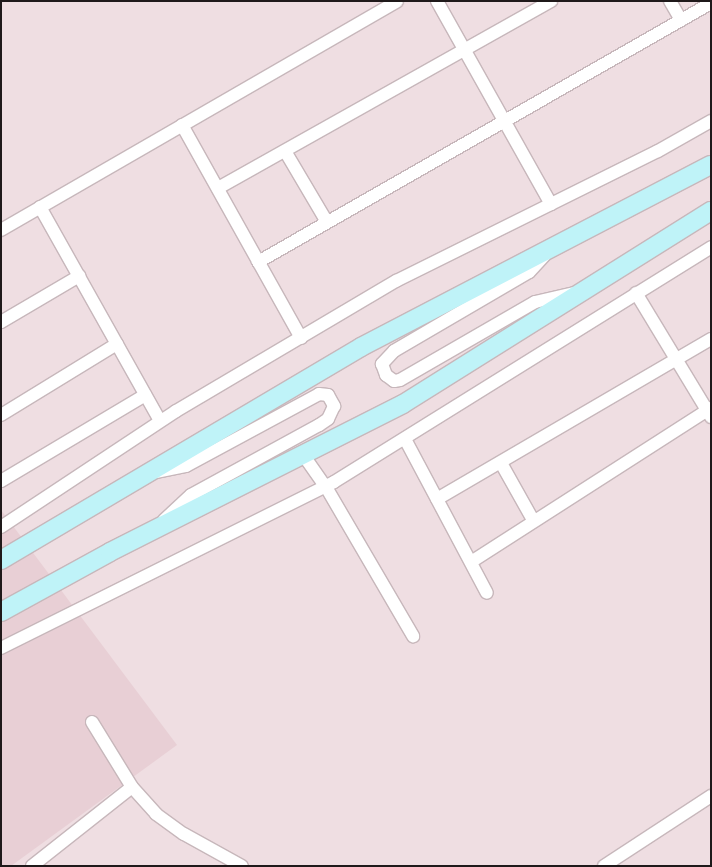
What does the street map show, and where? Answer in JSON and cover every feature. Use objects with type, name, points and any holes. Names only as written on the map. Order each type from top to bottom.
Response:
[{"type":"street","points":[[1,230],[397,1]]},
{"type":"street","points":[[437,1],[551,204]]},
{"type":"street","points":[[218,188],[551,1]]},
{"type":"street","points":[[670,1],[680,20]]},
{"type":"street","points":[[258,262],[711,3]]},
{"type":"street","points":[[1,527],[160,421],[396,281],[551,204],[711,121]]},
{"type":"street","points":[[182,125],[301,338]]},
{"type":"street","points":[[285,151],[327,222]]},
{"type":"street","points":[[1,560],[140,475],[361,347],[711,165]]},
{"type":"street","points":[[40,207],[160,421]]},
{"type":"street","points":[[1,612],[149,533],[304,456],[403,404],[711,211]]},
{"type":"street","points":[[1,648],[326,486],[405,439],[711,246]]},
{"type":"street","points":[[549,250],[529,272],[394,351],[382,364],[386,375],[394,381],[400,380],[535,302],[582,291]]},
{"type":"street","points":[[1,322],[79,276]]},
{"type":"street","points":[[470,562],[533,520],[709,412],[636,292]]},
{"type":"street","points":[[437,499],[501,463],[676,358],[711,340]]},
{"type":"street","points":[[1,415],[117,344]]},
{"type":"street","points":[[140,475],[186,466],[319,394],[328,396],[334,406],[328,419],[320,425],[191,495],[149,533]]},
{"type":"street","points":[[1,481],[145,395]]},
{"type":"street","points":[[405,439],[487,593]]},
{"type":"street","points":[[304,456],[326,486],[413,636]]},
{"type":"street","points":[[501,463],[533,520]]},
{"type":"street","points":[[92,722],[132,787],[156,814],[184,834],[242,866]]},
{"type":"street","points":[[32,866],[132,787]]},
{"type":"street","points":[[604,866],[711,796]]},
{"type":"shaded area","points":[[1,510],[177,745],[11,866],[1,866]]}]
